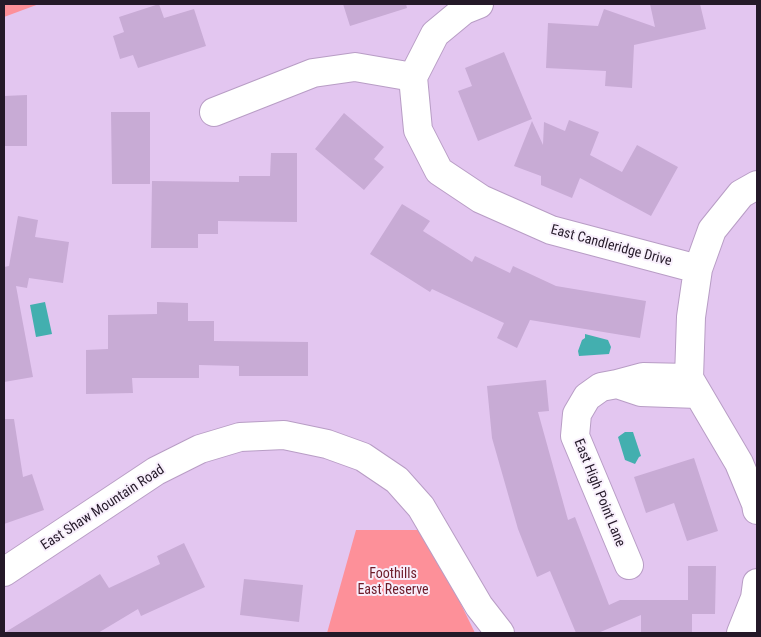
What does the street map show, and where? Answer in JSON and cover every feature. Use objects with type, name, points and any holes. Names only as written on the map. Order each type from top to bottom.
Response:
[{"type":"street","points":[[214,112],[313,73],[354,67],[413,77],[435,34],[464,10],[479,4]]},
{"type":"street","name":"East Candleridge Drive","points":[[413,77],[418,130],[439,171],[482,199],[550,230],[698,269]]},
{"type":"street","points":[[757,185],[741,194],[712,230],[698,269],[691,317],[693,386],[739,463],[757,510]]},
{"type":"street","name":"East High Point Lane","points":[[629,565],[575,436],[578,414],[587,397],[601,388],[643,377],[693,386]]},
{"type":"street","name":"East Shaw Mountain Road","points":[[4,572],[156,471],[200,449],[240,437],[284,435],[326,444],[363,457],[398,480],[421,507],[478,606],[500,633]]},
{"type":"street","points":[[741,633],[755,598],[757,583]]},
{"type":"green space","points":[[4,4],[39,4],[4,17]]},
{"type":"green space","name":"Foothills East Reserve","points":[[356,530],[422,530],[434,549],[475,633],[327,633]]},
{"type":"shaded area","points":[[45,302],[52,334],[36,337],[30,305]]},
{"type":"shaded area","points":[[585,334],[608,340],[611,347],[609,354],[579,356],[578,351],[582,340],[585,338]]},
{"type":"shaded area","points":[[625,432],[633,432],[641,456],[635,464],[625,460],[618,437]]},
{"type":"building","points":[[159,4],[164,18],[194,9],[206,46],[138,68],[133,55],[120,59],[113,36],[124,32],[119,17]]},
{"type":"building","points":[[343,4],[406,4],[407,8],[350,26]]},
{"type":"building","points":[[650,4],[700,4],[706,29],[634,45],[632,88],[605,86],[606,71],[546,68],[548,23],[598,26],[604,9],[655,27]]},
{"type":"building","points":[[504,52],[532,119],[478,141],[458,91],[472,86],[465,68]]},
{"type":"building","points":[[27,95],[27,146],[4,146],[4,96]]},
{"type":"building","points":[[111,112],[150,112],[150,184],[112,184]]},
{"type":"building","points":[[344,113],[384,147],[374,159],[384,167],[364,190],[315,149]]},
{"type":"building","points":[[569,120],[599,132],[590,155],[622,172],[637,145],[678,167],[651,216],[580,178],[572,198],[541,185],[541,176],[514,166],[532,121],[543,145],[544,122],[565,131]]},
{"type":"building","points":[[271,153],[297,153],[297,222],[218,221],[218,234],[198,234],[198,248],[151,248],[152,181],[239,182],[239,176],[270,176]]},
{"type":"building","points":[[402,204],[430,221],[423,231],[472,262],[475,256],[510,273],[513,266],[556,286],[646,301],[640,338],[530,320],[517,348],[497,338],[504,323],[432,289],[430,292],[370,254]]},
{"type":"building","points":[[18,216],[38,220],[35,237],[69,242],[63,283],[29,278],[27,288],[16,286],[33,377],[4,382],[4,267],[9,266]]},
{"type":"building","points":[[157,302],[188,303],[188,321],[214,321],[214,341],[308,342],[308,376],[239,376],[239,366],[199,365],[199,378],[132,378],[133,393],[86,394],[86,350],[108,349],[108,315],[157,314]]},
{"type":"building","points":[[546,380],[549,411],[538,412],[568,520],[575,517],[609,605],[620,600],[688,600],[688,566],[716,566],[715,614],[692,614],[692,633],[641,633],[641,615],[598,633],[576,633],[550,571],[537,577],[518,529],[492,438],[487,386]]},
{"type":"building","points":[[4,419],[14,419],[23,477],[32,474],[44,510],[4,524]]},
{"type":"building","points":[[694,458],[718,531],[687,541],[674,503],[646,513],[634,477]]},
{"type":"building","points":[[184,543],[205,587],[141,616],[138,609],[98,633],[4,633],[100,574],[109,588],[160,564],[157,556]]},
{"type":"building","points":[[244,579],[303,585],[299,622],[240,615]]}]
